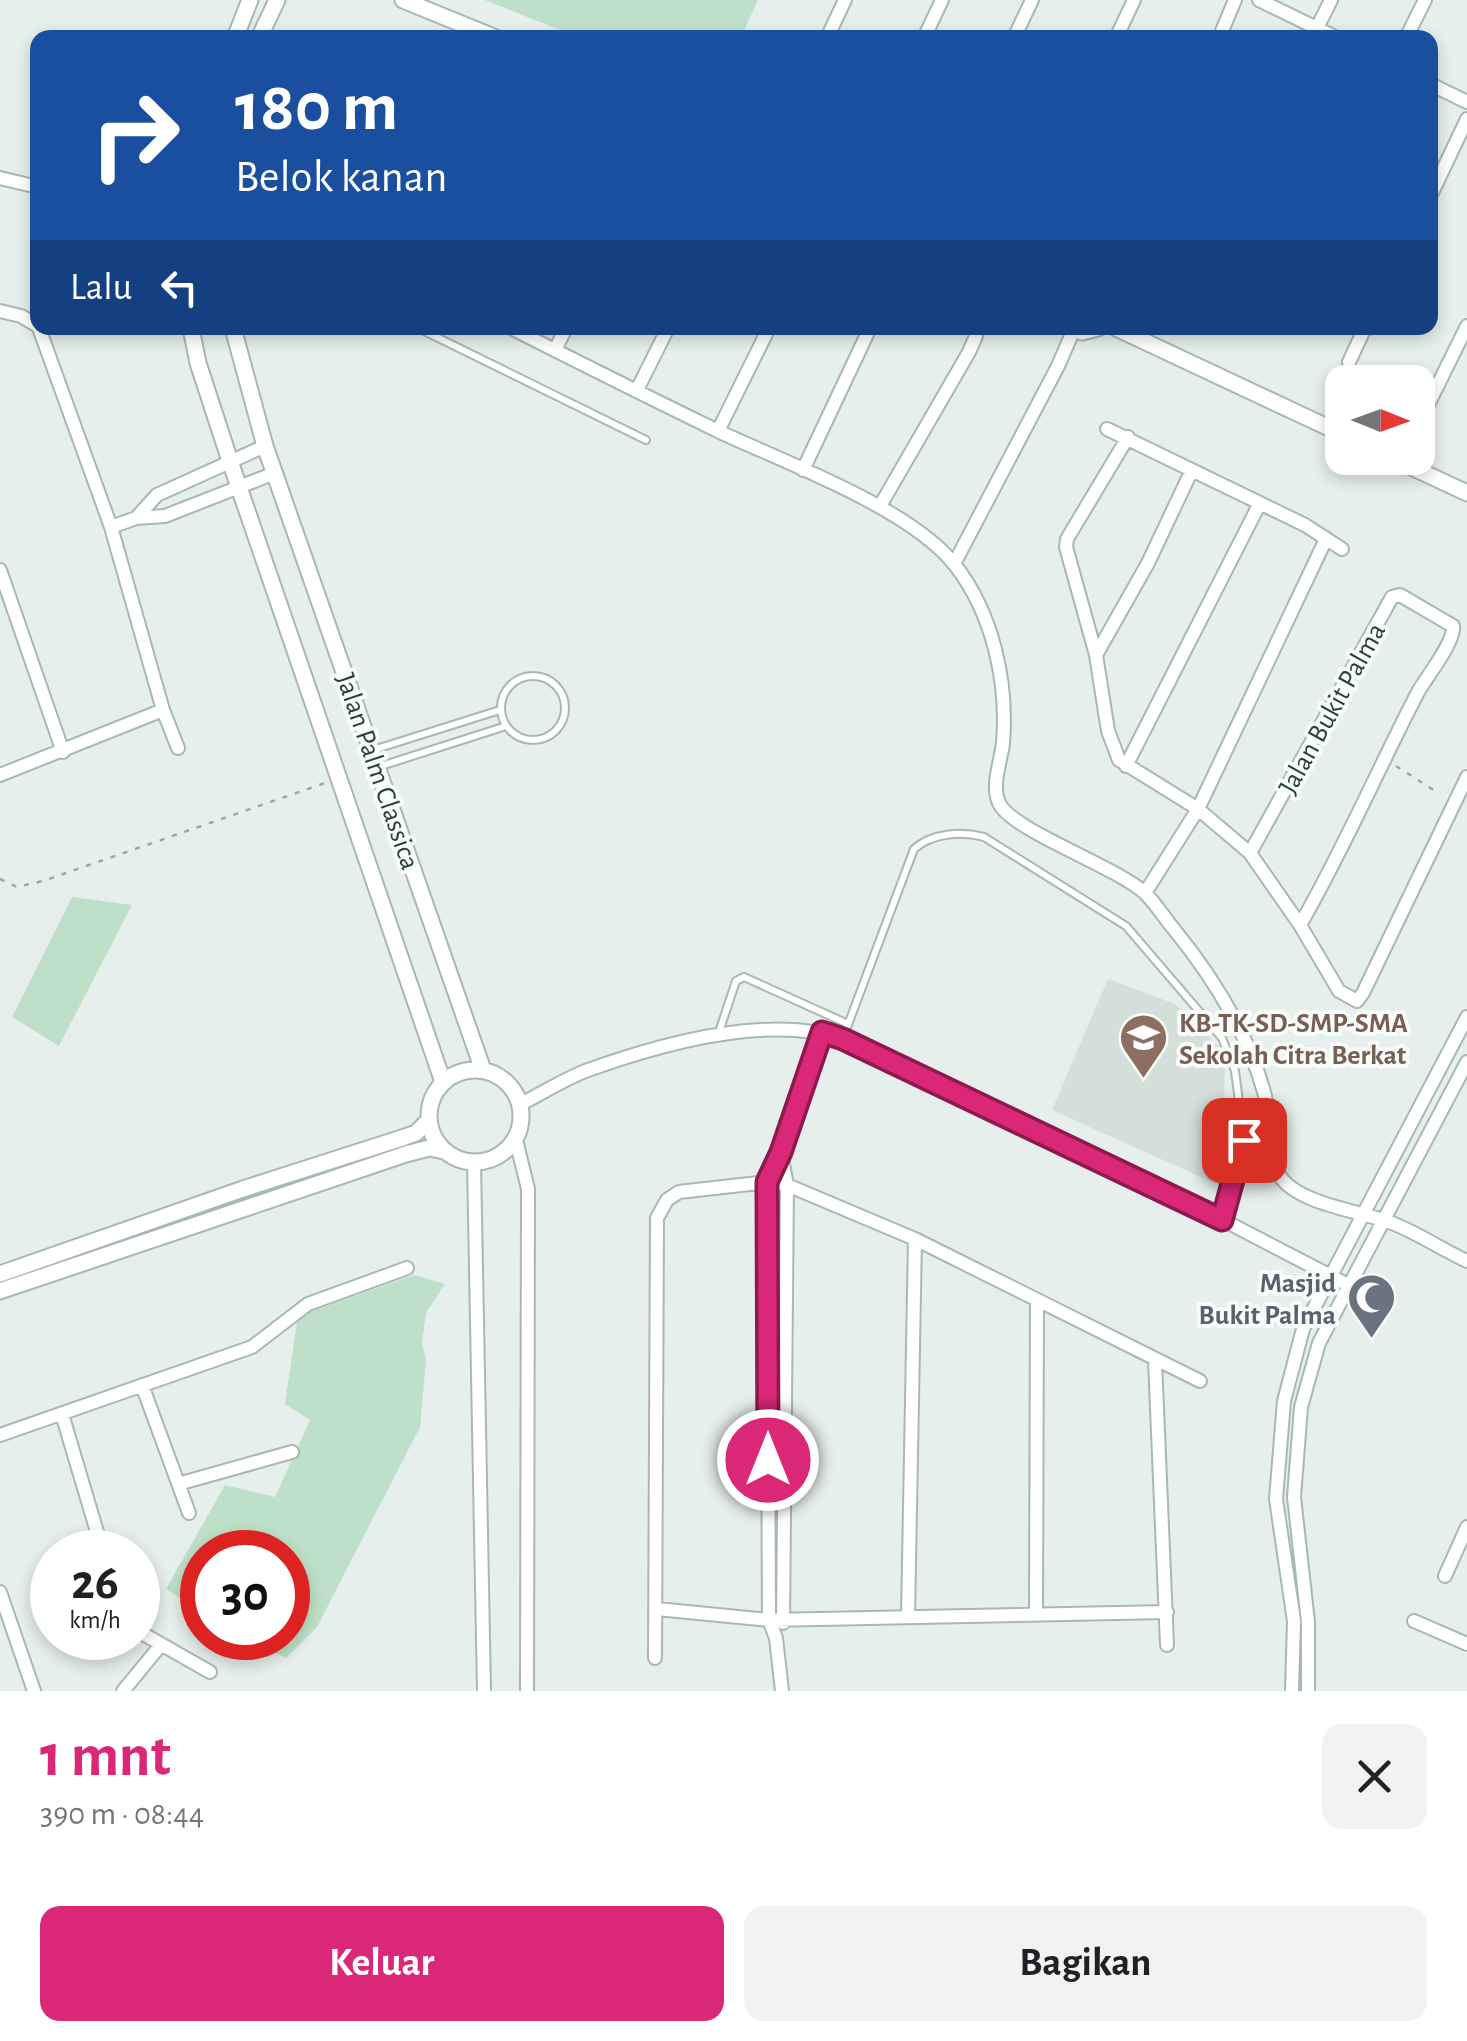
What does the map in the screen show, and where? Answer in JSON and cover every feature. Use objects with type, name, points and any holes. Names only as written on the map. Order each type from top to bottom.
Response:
[{"type":"street","points":[[238,30],[250,0]]},
{"type":"street","points":[[263,30],[277,0]]},
{"type":"street","points":[[402,0],[428,5],[480,30]]},
{"type":"street","points":[[831,30],[846,0]]},
{"type":"street","points":[[928,30],[942,0]]},
{"type":"street","points":[[1018,30],[1032,0]]},
{"type":"street","points":[[1120,30],[1134,0]]},
{"type":"street","points":[[1223,30],[1236,0]]},
{"type":"street","points":[[1260,0],[1312,30]]},
{"type":"street","points":[[1316,30],[1331,0]]},
{"type":"street","points":[[1410,30],[1425,0]]},
{"type":"street","points":[[1438,88],[1467,102]]},
{"type":"street","points":[[1438,180],[1467,120]]},
{"type":"street","points":[[0,178],[30,185]]},
{"type":"street","points":[[0,311],[30,322]]},
{"type":"street","points":[[1435,391],[1467,326]]},
{"type":"street","points":[[41,335],[111,527],[163,710],[178,748]]},
{"type":"street","name":"Jalan Palm Classica","points":[[192,335],[230,461],[444,1082]]},
{"type":"street","name":"Jalan Palm Classica","points":[[236,335],[265,446],[483,1070]]},
{"type":"street","points":[[525,335],[880,506],[954,564],[982,612],[998,659],[1003,704],[1003,741],[996,789],[999,803],[1017,822],[1093,860],[1144,893],[1190,949],[1224,998],[1252,1054],[1265,1094],[1274,1164],[1281,1178],[1302,1193],[1364,1217],[1386,1220],[1467,1261]]},
{"type":"street","points":[[555,350],[562,335]]},
{"type":"street","points":[[637,390],[664,335]]},
{"type":"street","points":[[718,430],[766,335]]},
{"type":"street","points":[[803,470],[867,335]]},
{"type":"street","points":[[880,506],[970,352],[976,335]]},
{"type":"street","points":[[954,564],[1058,366],[1070,335]]},
{"type":"street","points":[[1131,335],[1325,426]]},
{"type":"street","points":[[1349,362],[1359,335]]},
{"type":"street","points":[[1107,429],[1260,502],[1342,549]]},
{"type":"street","points":[[1128,437],[1067,539],[1067,558],[1096,655],[1108,731],[1119,760],[1198,809],[1250,853],[1300,924],[1339,991],[1350,1000],[1363,993],[1460,805],[1467,777]]},
{"type":"street","points":[[136,518],[158,495],[265,446]]},
{"type":"street","points":[[1096,655],[1148,564],[1192,470]]},
{"type":"street","points":[[111,527],[136,518],[166,516],[275,473]]},
{"type":"street","points":[[1428,475],[1467,493]]},
{"type":"street","points":[[1126,766],[1260,502]]},
{"type":"street","points":[[1144,893],[1198,809],[1326,538]]},
{"type":"street","points":[[0,570],[63,752]]},
{"type":"street","name":"Jalan Bukit Palma","points":[[1250,853],[1392,598],[1400,595],[1455,630],[1426,677],[1300,924]]},
{"type":"street","points":[[0,775],[163,710]]},
{"type":"street","points":[[1292,1691],[1294,1621],[1276,1499],[1284,1401],[1302,1329],[1467,1017]]},
{"type":"street","points":[[521,1104],[588,1070],[718,1034],[774,1028],[822,1032],[1222,1220],[1350,1286]]},
{"type":"street","points":[[782,1691],[776,1638],[769,1620],[767,1182],[822,1032]]},
{"type":"street","points":[[1308,1691],[1308,1622],[1294,1497],[1296,1451],[1306,1391],[1319,1343],[1467,1062]]},
{"type":"street","points":[[0,1290],[406,1154],[429,1148],[474,1164],[498,1158],[516,1140],[522,1123],[521,1104],[513,1088],[500,1076],[469,1070],[444,1082],[435,1093],[429,1120],[432,1134],[444,1151]]},
{"type":"street","points":[[0,1274],[405,1137],[416,1133],[429,1120]]},
{"type":"street","points":[[516,1140],[528,1189],[527,1691]]},
{"type":"street","points":[[776,1638],[785,1619],[787,1184],[781,1152]]},
{"type":"street","points":[[474,1164],[484,1691]]},
{"type":"street","points":[[655,1658],[657,1218],[667,1200],[679,1192],[767,1182],[787,1184],[914,1238],[1200,1381]]},
{"type":"street","points":[[908,1617],[914,1238]]},
{"type":"street","points":[[0,1435],[252,1346],[308,1304],[407,1268]]},
{"type":"street","points":[[1036,1614],[1037,1301]]},
{"type":"street","points":[[1155,1361],[1167,1645]]},
{"type":"street","points":[[142,1385],[189,1513]]},
{"type":"street","points":[[62,1414],[96,1530]]},
{"type":"street","points":[[178,1484],[292,1452]]},
{"type":"street","points":[[1276,1499],[1294,1497]]},
{"type":"street","points":[[1446,1576],[1461,1556],[1467,1528]]},
{"type":"street","points":[[0,1592],[34,1691]]},
{"type":"street","points":[[657,1609],[769,1620],[1166,1612]]},
{"type":"street","points":[[1414,1621],[1467,1644]]},
{"type":"street","points":[[160,1646],[210,1672]]},
{"type":"street","points":[[123,1691],[148,1660]]},
{"type":"lane","points":[[432,335],[646,440]]},
{"type":"lane","points":[[538,676],[552,682],[561,692],[565,706],[563,720],[555,732],[529,741],[506,726],[500,710],[511,684],[524,677],[538,676]]},
{"type":"lane","points":[[372,750],[500,710]]},
{"type":"lane","points":[[378,768],[506,726]]},
{"type":"lane","points":[[412,738],[417,755]]},
{"type":"lane","points":[[843,1039],[914,849],[923,841],[952,834],[967,832],[984,837],[1126,926],[1222,1038],[1235,1071],[1244,1140],[1222,1220]]},
{"type":"lane","points":[[718,1034],[736,981],[744,977],[848,1024]]},
{"type":"path","points":[[1386,759],[1460,805]]},
{"type":"path","points":[[0,879],[16,886],[43,881],[338,778]]},
{"type":"shaded area","name":"KB-TK-SD-SMP-SMA Sekolah Citra Berkat","points":[[1108,979],[1175,1004],[1225,1052],[1223,1187],[1052,1110]]},
{"type":"green space","points":[[485,0],[758,0],[744,30],[560,30]]},
{"type":"green space","points":[[72,897],[132,905],[59,1046],[12,1017]]},
{"type":"green space","points":[[414,1275],[445,1284],[426,1313],[420,1427],[310,1634],[310,1530],[199,1530],[225,1485],[275,1497],[310,1420],[285,1404],[298,1316]]},
{"type":"green space","points":[[180,1564],[180,1598],[166,1589]]},
{"type":"place","name":"KB-TK-SD-SMP-SMA Sekolah Citra Berkat","points":[[1144,1080]]},
{"type":"place","name":"Masjid Bukit Palma","points":[[1371,1340]]},
{"type":"route","points":[[768,1460],[767,1182],[822,1032],[1222,1220],[1244,1140]]}]
